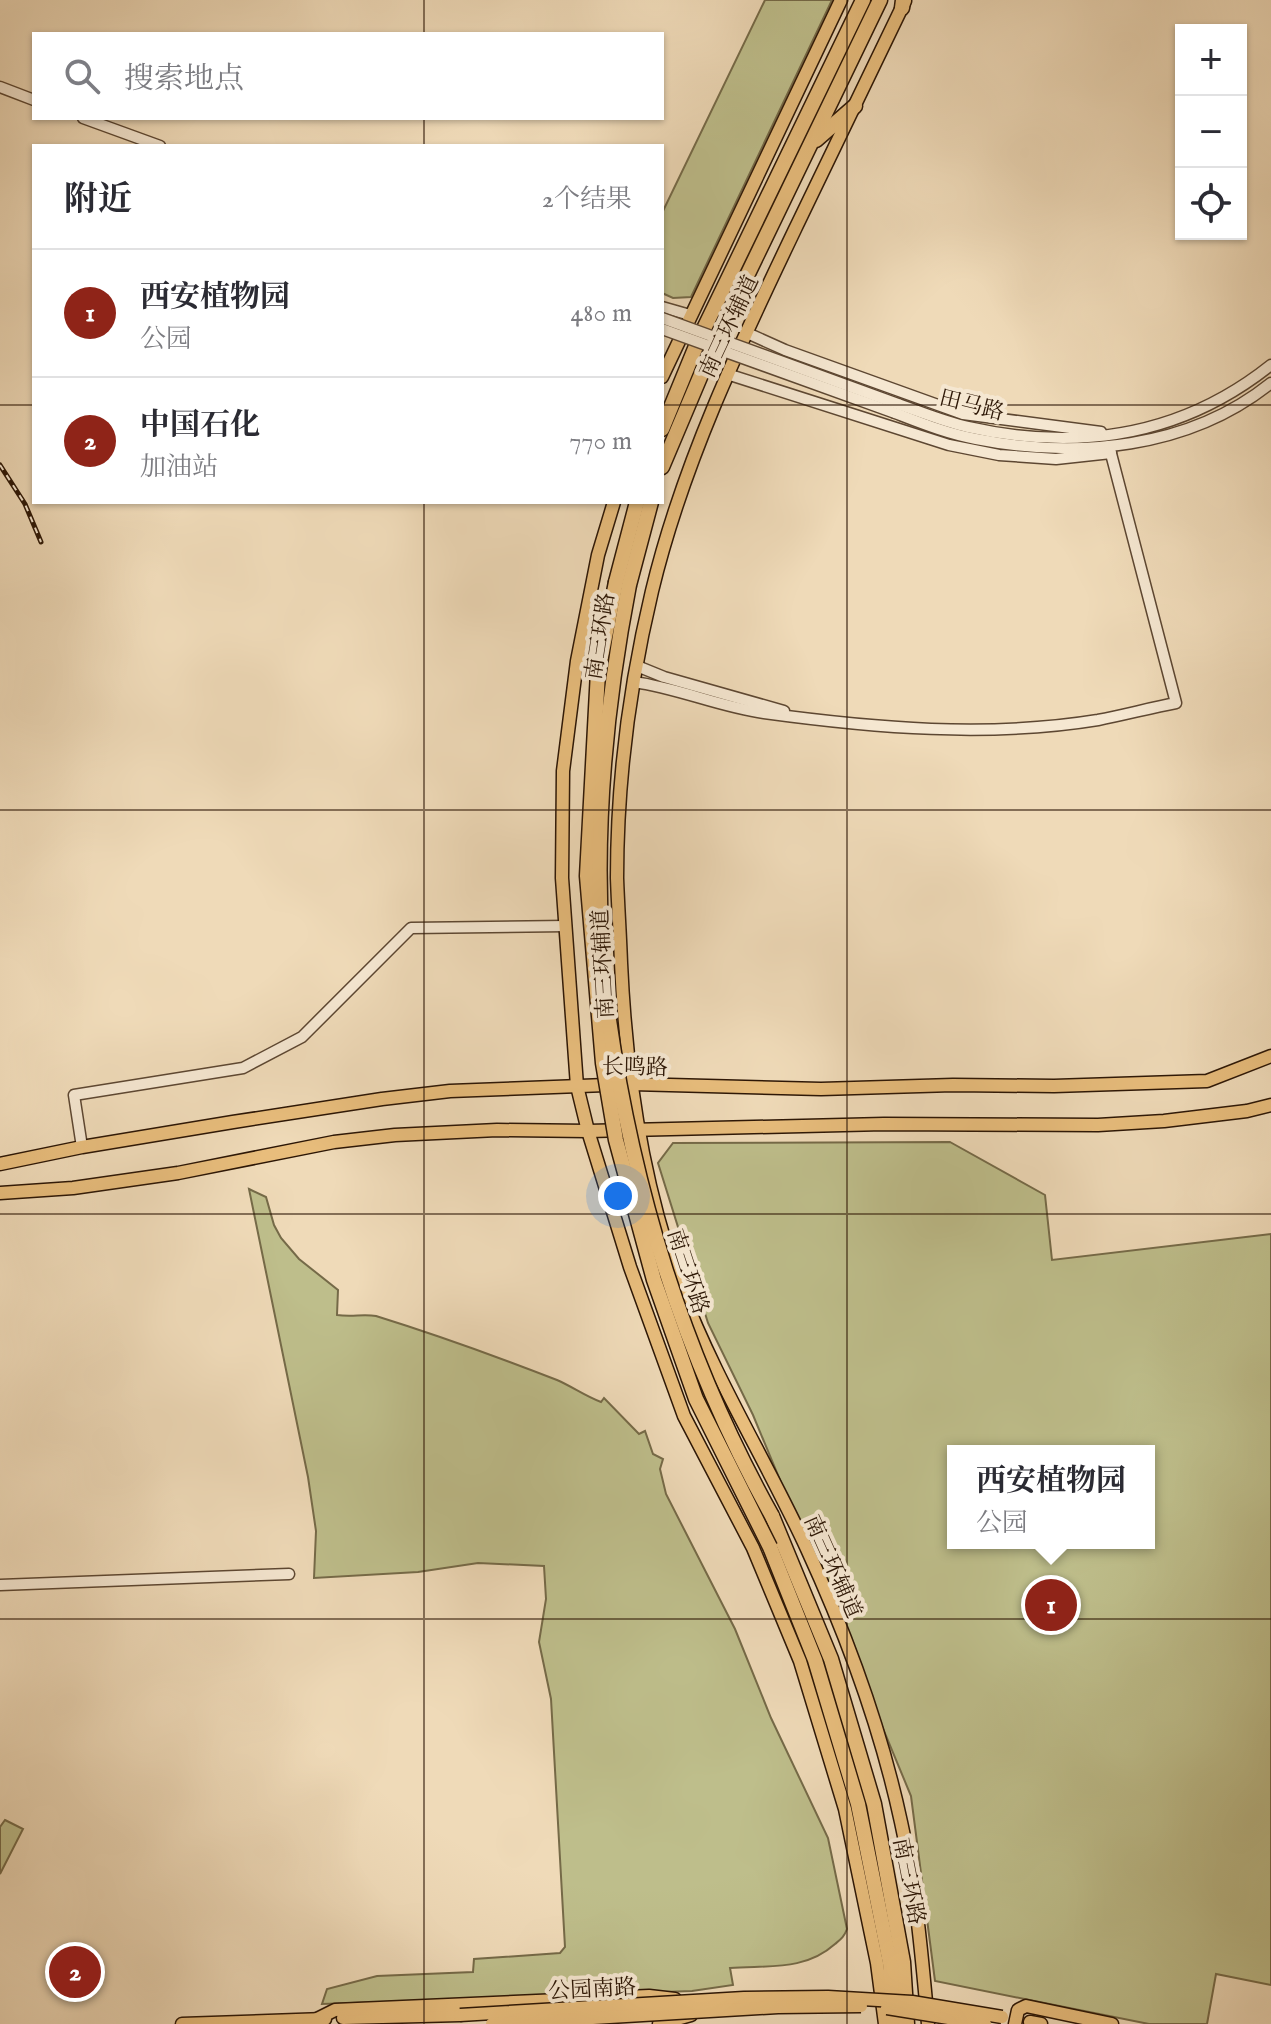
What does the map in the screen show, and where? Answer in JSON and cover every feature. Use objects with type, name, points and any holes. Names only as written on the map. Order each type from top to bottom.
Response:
[{"type":"highway","points":[[664,424],[699,339],[863,0]]},
{"type":"highway","points":[[664,462],[714,344],[880,0]]},
{"type":"highway","points":[[809,145],[855,106]]},
{"type":"highway","name":"南三环路","points":[[637,504],[623,584],[603,778],[599,855],[606,997],[618,1087],[650,1221],[690,1345],[738,1456],[772,1516],[831,1659],[874,1804],[903,1962],[907,2024]]},
{"type":"highway","name":"南三环路","points":[[650,504],[598,672],[587,876],[603,1063],[616,1140],[654,1280],[696,1399],[770,1547],[815,1660],[858,1804],[890,1963],[894,2024]]},
{"type":"main road","name":"南三环辅道","points":[[666,356],[690,315],[841,0]]},
{"type":"main road","name":"南三环辅道","points":[[903,3],[745,332],[703,433],[667,535],[634,682],[619,819],[617,877],[623,1011],[632,1084],[663,1237],[682,1292],[726,1388],[807,1549],[849,1651],[877,1733],[901,1823],[916,1916],[928,2024]]},
{"type":"main road","name":"南三环辅道","points":[[613,504],[598,555],[577,661],[563,771],[562,878],[577,1086],[630,1267],[684,1416],[753,1548],[800,1661],[845,1809],[885,2024]]},
{"type":"main road","name":"长鸣路","points":[[0,1164],[82,1147],[450,1091],[632,1084],[821,1089],[1207,1081],[1271,1056]]},
{"type":"main road","points":[[0,1193],[73,1188],[163,1175],[334,1142],[395,1135],[497,1130],[899,1124],[1098,1125],[1164,1121],[1271,1105]]},
{"type":"main road","points":[[317,2022],[335,2010],[649,1996],[683,2000],[737,1994],[883,2001]]},
{"type":"main road","name":"公园南路","points":[[182,2024],[317,2022],[744,1998],[828,1997],[912,2002],[1002,2017]]},
{"type":"main road","points":[[659,2024],[701,2013],[883,2001]]},
{"type":"main road","name":"公园南路","points":[[492,2024],[819,2005],[899,2009],[985,2024]]},
{"type":"main road","points":[[1015,2024],[1018,2010],[1026,2006],[1112,2024]]},
{"type":"street","points":[[0,87],[32,99]]},
{"type":"street","points":[[88,120],[154,144]]},
{"type":"street","points":[[664,308],[690,315]]},
{"type":"street","name":"田马路","points":[[664,319],[974,439],[1026,446],[1110,450],[1194,428],[1254,396],[1271,383]]},
{"type":"street","name":"田马路","points":[[664,330],[896,409],[967,427],[1016,435],[1077,439],[1119,435],[1184,418],[1244,386],[1271,365]]},
{"type":"street","points":[[745,332],[785,350],[963,414],[1119,435]]},
{"type":"street","points":[[634,682],[658,685],[733,707],[889,727],[990,729],[1097,720],[1176,703],[1110,450],[1056,459],[999,455],[949,445],[727,374]]},
{"type":"street","points":[[637,666],[664,677],[805,718]]},
{"type":"street","points":[[82,1147],[74,1095],[243,1068],[302,1037],[411,928],[566,926]]},
{"type":"street","points":[[0,1585],[289,1574]]},
{"type":"green space","points":[[765,0],[832,0],[691,297],[673,298],[664,294],[664,209]]},
{"type":"green space","points":[[950,1142],[1045,1195],[1052,1260],[1271,1234],[1271,1985],[1216,1974],[1207,2024],[1149,2024],[935,1981],[911,1796],[753,1415],[708,1323],[658,1163],[673,1143]]},
{"type":"green space","points":[[249,1189],[266,1197],[274,1225],[299,1259],[338,1290],[337,1315],[376,1316],[512,1363],[557,1380],[601,1402],[604,1398],[639,1434],[645,1431],[653,1454],[663,1459],[660,1469],[666,1494],[735,1629],[771,1718],[828,1838],[847,1929],[835,1944],[799,1963],[730,1968],[733,1985],[692,1991],[322,2004],[327,1989],[377,1976],[473,1972],[474,1959],[560,1953],[565,1947],[551,1699],[539,1642],[546,1599],[544,1566],[478,1563],[418,1572],[314,1578],[316,1531],[308,1477]]},
{"type":"green space","points":[[5,1820],[23,1829],[0,1874],[0,1827]]},
{"type":"railway","points":[[0,465],[25,504],[41,542]]},
{"type":"place","name":"西安植物园","points":[[1051,1605]]},
{"type":"place","name":"中国石化","points":[[75,1972]]}]
